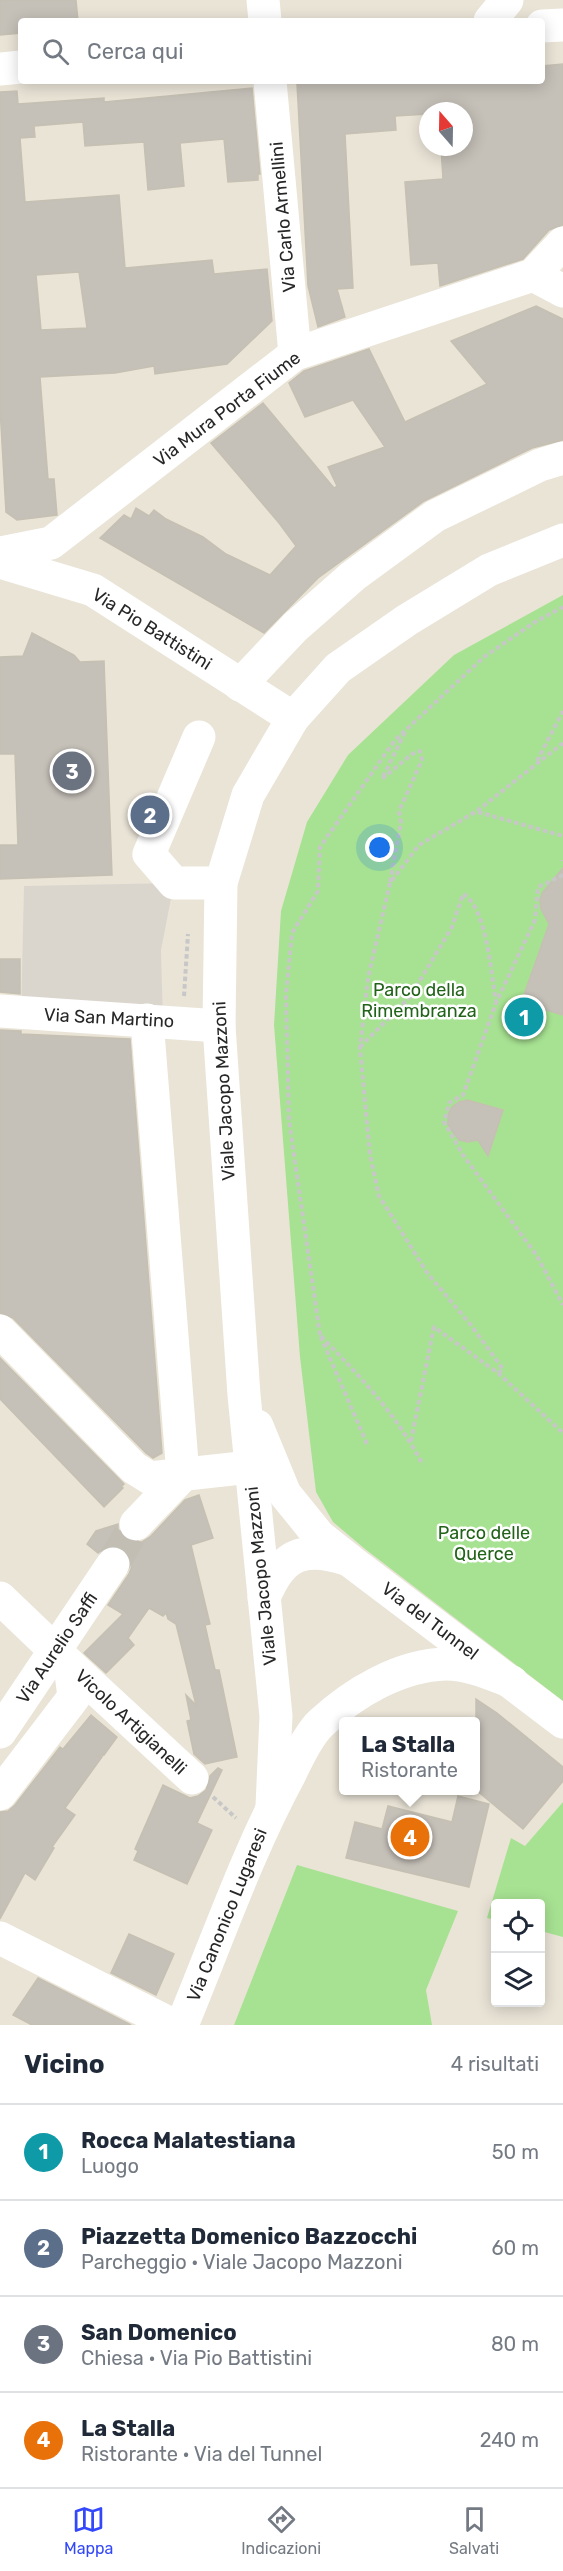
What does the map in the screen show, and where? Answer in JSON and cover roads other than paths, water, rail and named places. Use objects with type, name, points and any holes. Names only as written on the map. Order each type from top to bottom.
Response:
[{"type":"street","points":[[263,0],[265,18]]},
{"type":"street","points":[[492,18],[507,0]]},
{"type":"street","points":[[545,26],[563,25]]},
{"type":"street","points":[[0,69],[18,67]]},
{"type":"street","name":"Via Carlo Armellini","points":[[270,84],[295,354]]},
{"type":"street","name":"Via Mura Porta Fiume","points":[[0,553],[51,543],[295,354],[533,275],[563,243]]},
{"type":"street","points":[[533,275],[563,291]]},
{"type":"street","points":[[240,685],[295,627],[353,576],[435,516],[540,465],[563,458]]},
{"type":"street","name":"Viale Jacopo Mazzoni","points":[[272,1806],[276,1716],[244,1395],[219,1026],[221,883],[248,795],[293,718],[338,668],[407,620],[489,570],[563,540]]},
{"type":"street","name":"Via Pio Battistini","points":[[0,562],[93,590],[293,718]]},
{"type":"street","points":[[199,737],[149,854],[174,883],[221,883]]},
{"type":"street","name":"Via San Martino","points":[[0,1011],[219,1026]]},
{"type":"street","points":[[136,1524],[183,1475],[147,1020]]},
{"type":"street","points":[[0,1331],[134,1468],[150,1478],[250,1467]]},
{"type":"street","name":"Via del Tunnel","points":[[244,1395],[285,1494],[320,1536],[563,1722]]},
{"type":"street","name":"Via del Tunnel","points":[[264,1598],[269,1585],[287,1560],[300,1554],[316,1552],[349,1560]]},
{"type":"street","name":"Via Aurelio Saffi","points":[[0,1732],[109,1571]]},
{"type":"street","name":"Vicolo Artigianelli","points":[[0,1598],[192,1778]]},
{"type":"street","name":"Via del Tunnel","points":[[272,1806],[319,1724],[354,1695],[391,1677],[446,1664],[472,1668],[512,1682]]},
{"type":"street","points":[[0,1794],[74,1697],[70,1665]]},
{"type":"street","name":"Via Canonico Lugaresi","points":[[182,2025],[272,1806]]},
{"type":"street","points":[[0,1938],[173,2025]]},
{"type":"tunnel","points":[[113,1564],[136,1524]]},
{"type":"place","name":"San Domenico","points":[[72,771]]},
{"type":"place","name":"Piazzetta Domenico Bazzocchi","points":[[150,815]]},
{"type":"place","name":"Rocca Malatestiana","points":[[524,1017]]},
{"type":"place","name":"La Stalla","points":[[410,1837]]},
{"type":"park label","name":"Parco della Rimembranza","points":[[419,1000]]},
{"type":"park label","name":"Parco delle Querce","points":[[484,1543]]}]
